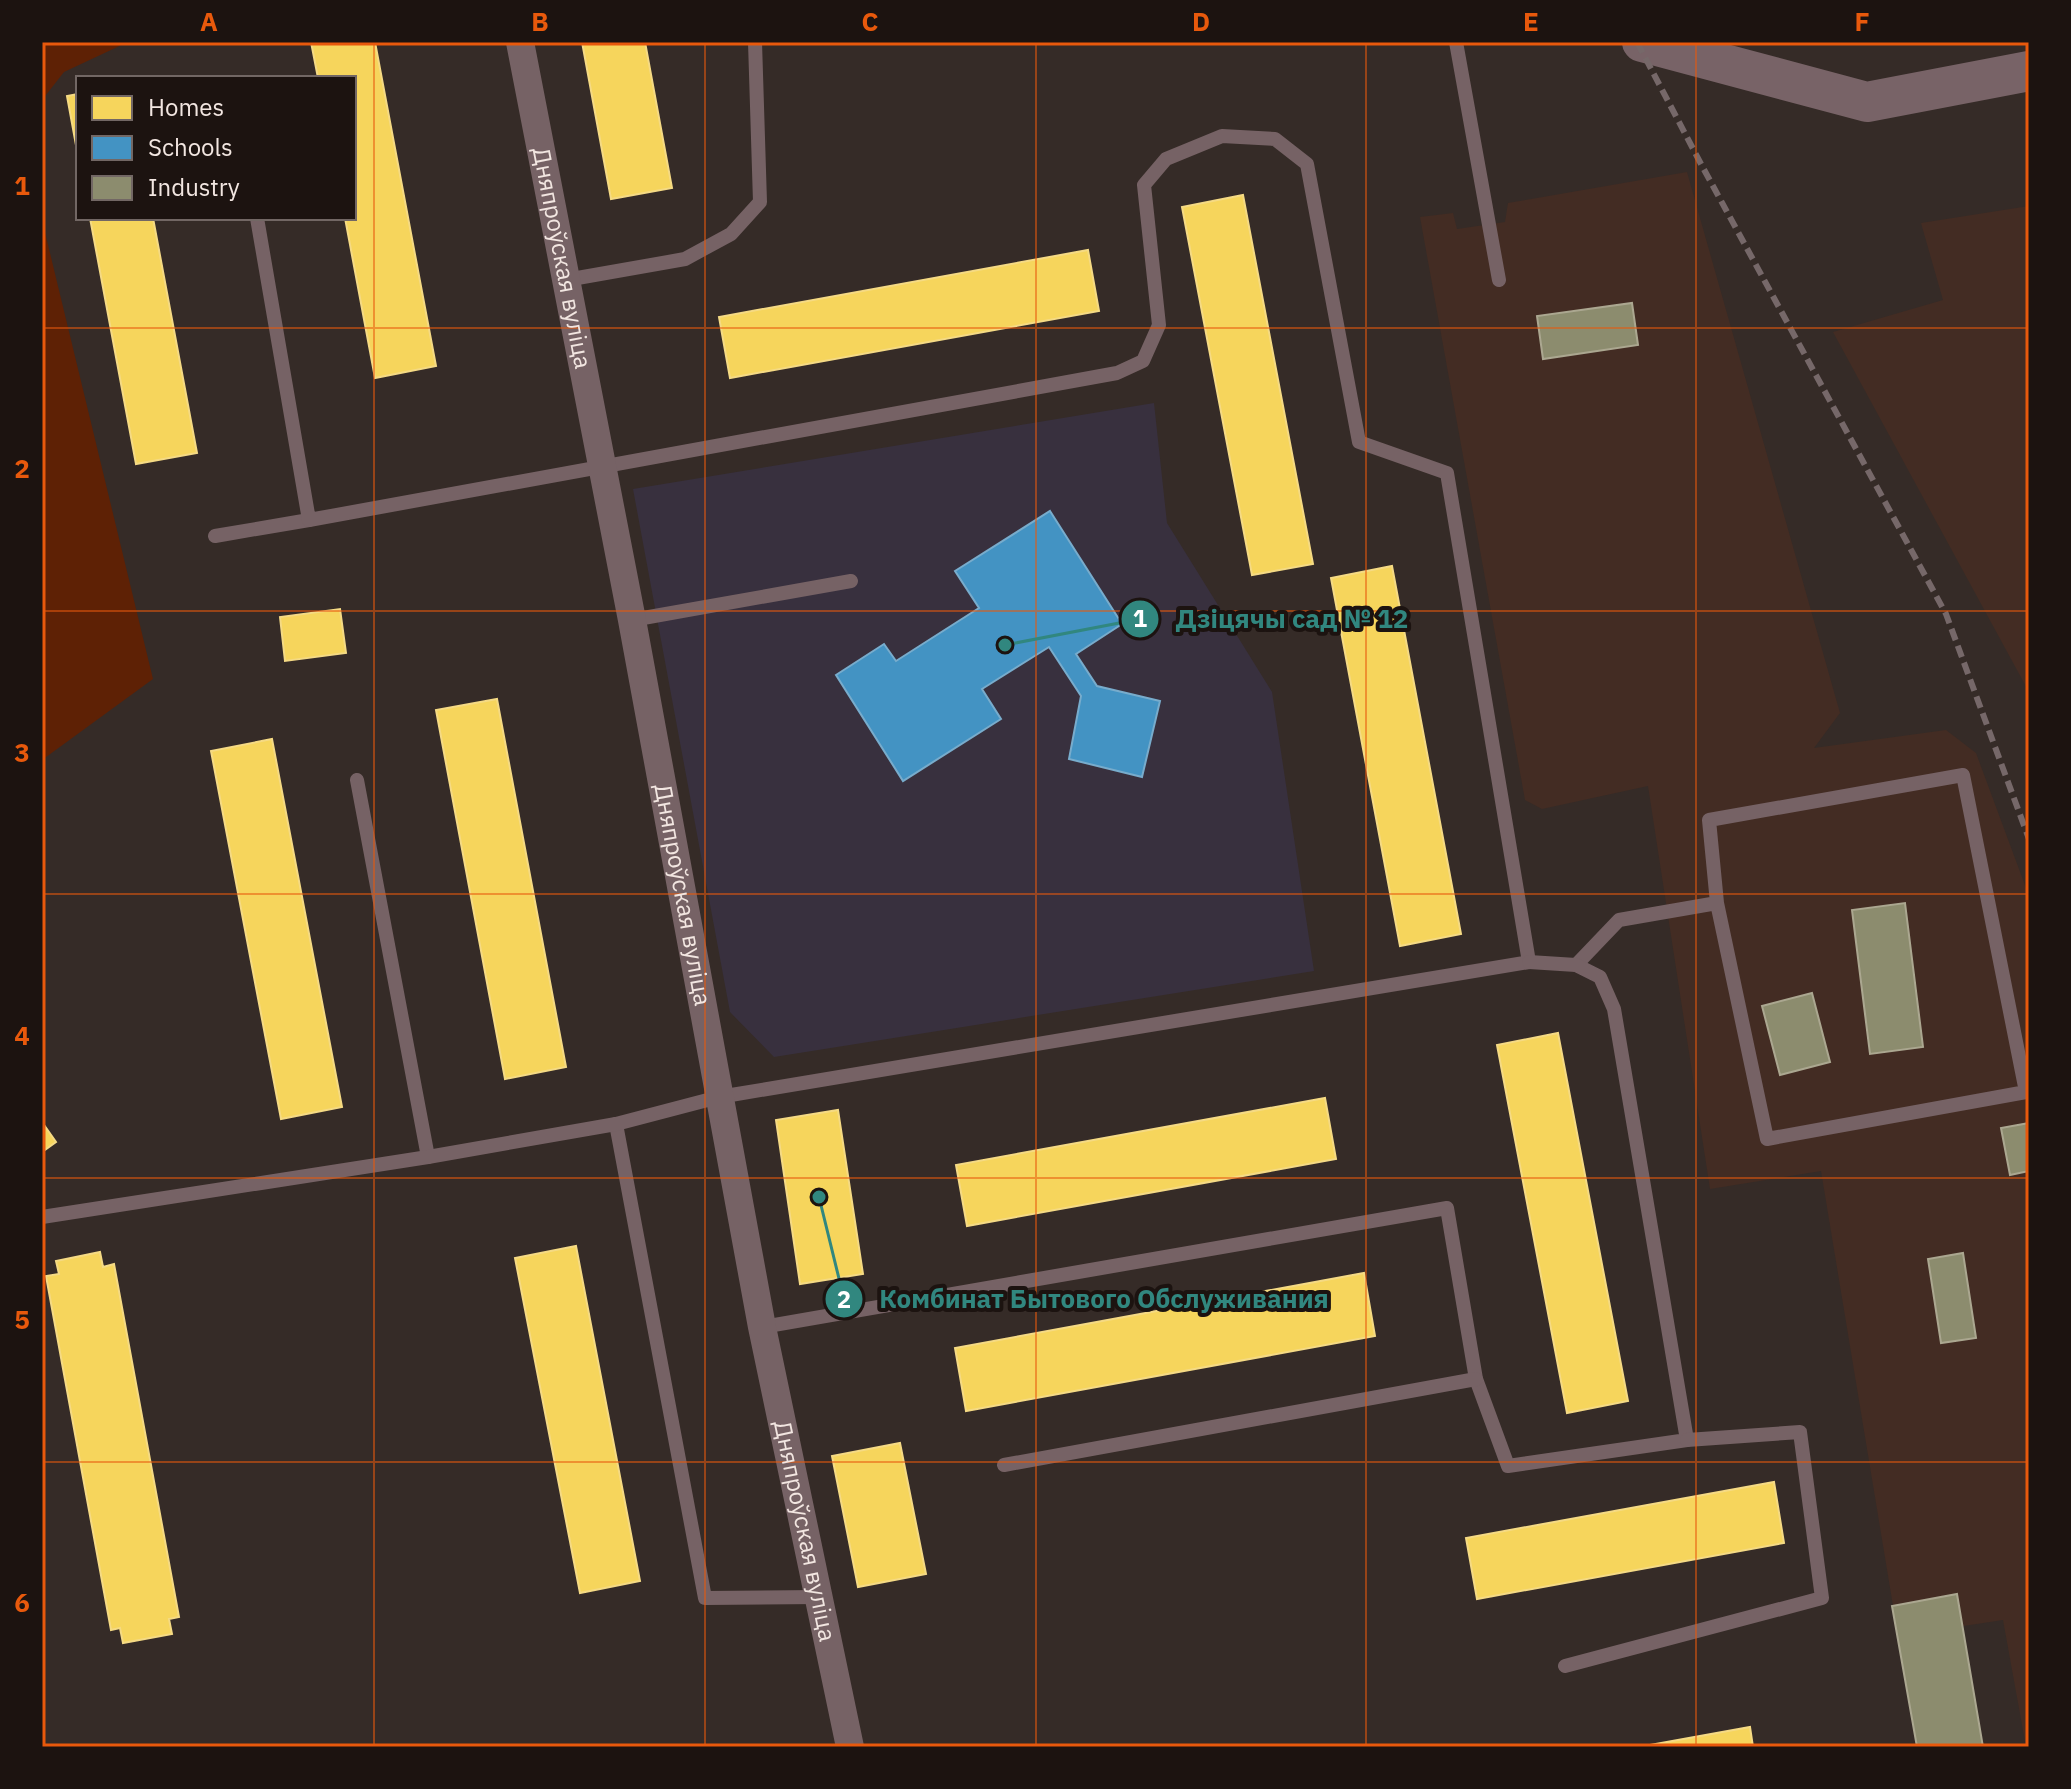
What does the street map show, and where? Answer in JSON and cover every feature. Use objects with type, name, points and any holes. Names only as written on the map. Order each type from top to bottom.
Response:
[{"type":"street","name":"Дняпроўская вуліца","points":[[520,42],[603,465],[762,1327],[850,1747]]},
{"type":"street","points":[[1642,42],[1867,102],[2029,71]]},
{"type":"lane","points":[[566,280],[685,259],[731,234],[760,202],[755,42]]},
{"type":"lane","points":[[1456,42],[1499,280]]},
{"type":"lane","points":[[215,536],[1117,373],[1143,361],[1159,325],[1144,185],[1166,159],[1222,136],[1275,139],[1307,164],[1359,442],[1447,473],[1529,962]]},
{"type":"lane","points":[[257,220],[309,520]]},
{"type":"lane","points":[[632,620],[851,581]]},
{"type":"lane","points":[[1963,775],[2026,1092],[1767,1139],[1717,903],[1709,820],[1963,775]]},
{"type":"lane","points":[[357,780],[428,1157]]},
{"type":"lane","points":[[1576,965],[1619,920],[1717,903]]},
{"type":"lane","points":[[42,1217],[428,1157],[616,1124],[719,1097],[1529,962],[1576,965],[1600,977],[1614,1009],[1687,1440]]},
{"type":"lane","points":[[616,1124],[705,1598],[819,1597]]},
{"type":"lane","points":[[762,1327],[1447,1208],[1476,1379],[1508,1466],[1687,1440],[1800,1432],[1822,1598],[1565,1666]]},
{"type":"lane","points":[[1004,1465],[1476,1379]]},
{"type":"shaded area","points":[[42,42],[128,42],[64,72],[42,100]]},
{"type":"shaded area","points":[[1687,172],[1840,713],[1814,748],[1946,730],[1976,753],[2029,896],[2029,1747],[2026,1747],[2003,1620],[1898,1636],[1821,1171],[1710,1189],[1648,786],[1542,809],[1525,800],[1420,217],[1453,213],[1457,229],[1505,222],[1508,203]]},
{"type":"shaded area","points":[[2029,206],[2029,692],[1833,332],[1943,300],[1921,223]]},
{"type":"shaded area","points":[[42,220],[153,679],[42,760]]},
{"type":"shaded area","points":[[1154,403],[1167,523],[1272,692],[1314,971],[774,1057],[730,1012],[633,489]]},
{"type":"building: Homes","points":[[311,42],[375,42],[436,366],[375,378],[345,220],[356,220],[356,76],[318,76]]},
{"type":"building: Homes","points":[[582,42],[645,42],[672,188],[611,199]]},
{"type":"building: Homes","points":[[76,94],[76,145],[67,96]]},
{"type":"building: Homes","points":[[1243,195],[1313,564],[1252,575],[1182,207]]},
{"type":"building: Homes","points":[[90,220],[153,220],[197,453],[136,464]]},
{"type":"building: Homes","points":[[1088,250],[1099,311],[730,378],[719,317]]},
{"type":"building: Homes","points":[[1392,566],[1461,934],[1400,946],[1331,578]]},
{"type":"building: Homes","points":[[340,609],[346,653],[285,661],[280,617]]},
{"type":"building: Homes","points":[[497,699],[566,1067],[505,1079],[436,710]]},
{"type":"building: Homes","points":[[272,739],[342,1107],[281,1119],[211,751]]},
{"type":"building: Homes","points":[[1558,1033],[1628,1401],[1567,1413],[1497,1045]]},
{"type":"building: Homes","points":[[1325,1098],[1336,1159],[967,1226],[956,1165]]},
{"type":"building: Homes","points":[[838,1110],[863,1274],[800,1284],[776,1120]]},
{"type":"building: Homes","points":[[42,1122],[56,1142],[42,1152]]},
{"type":"building: Homes","points":[[576,1246],[640,1581],[580,1593],[515,1258]]},
{"type":"building: Homes","points":[[100,1252],[103,1267],[114,1264],[179,1617],[169,1619],[172,1634],[123,1643],[120,1628],[111,1630],[46,1276],[59,1274],[56,1261]]},
{"type":"building: Homes","points":[[1364,1273],[1375,1336],[966,1411],[955,1348]]},
{"type":"building: Homes","points":[[900,1443],[926,1574],[858,1587],[832,1456]]},
{"type":"building: Homes","points":[[1774,1482],[1784,1543],[1477,1599],[1466,1538]]},
{"type":"building: Homes","points":[[1750,1727],[1753,1747],[1639,1747]]},
{"type":"building: Schools","points":[[1050,511],[1122,624],[1076,654],[1097,686],[1160,701],[1142,777],[1069,759],[1081,696],[1049,647],[982,689],[1001,719],[903,781],[836,675],[884,644],[896,661],[979,608],[955,571]]},
{"type":"building: Industry","points":[[1632,303],[1638,345],[1543,359],[1537,316]]},
{"type":"building: Industry","points":[[1905,903],[1923,1047],[1870,1054],[1852,910]]},
{"type":"building: Industry","points":[[1812,993],[1830,1062],[1780,1075],[1762,1006]]},
{"type":"building: Industry","points":[[2029,1123],[2029,1171],[2010,1175],[2001,1128]]},
{"type":"building: Industry","points":[[1963,1253],[1976,1338],[1941,1343],[1928,1259]]},
{"type":"building: Industry","points":[[1957,1594],[1983,1747],[1917,1747],[1892,1606]]},
{"type":"railway","points":[[1637,42],[1946,614],[2029,839]]},
{"type":"place","name":"Дзіцячы сад № 12","points":[[1005,645]]},
{"type":"place","name":"Комбинат Бытового Обслуживания","points":[[819,1197]]}]
